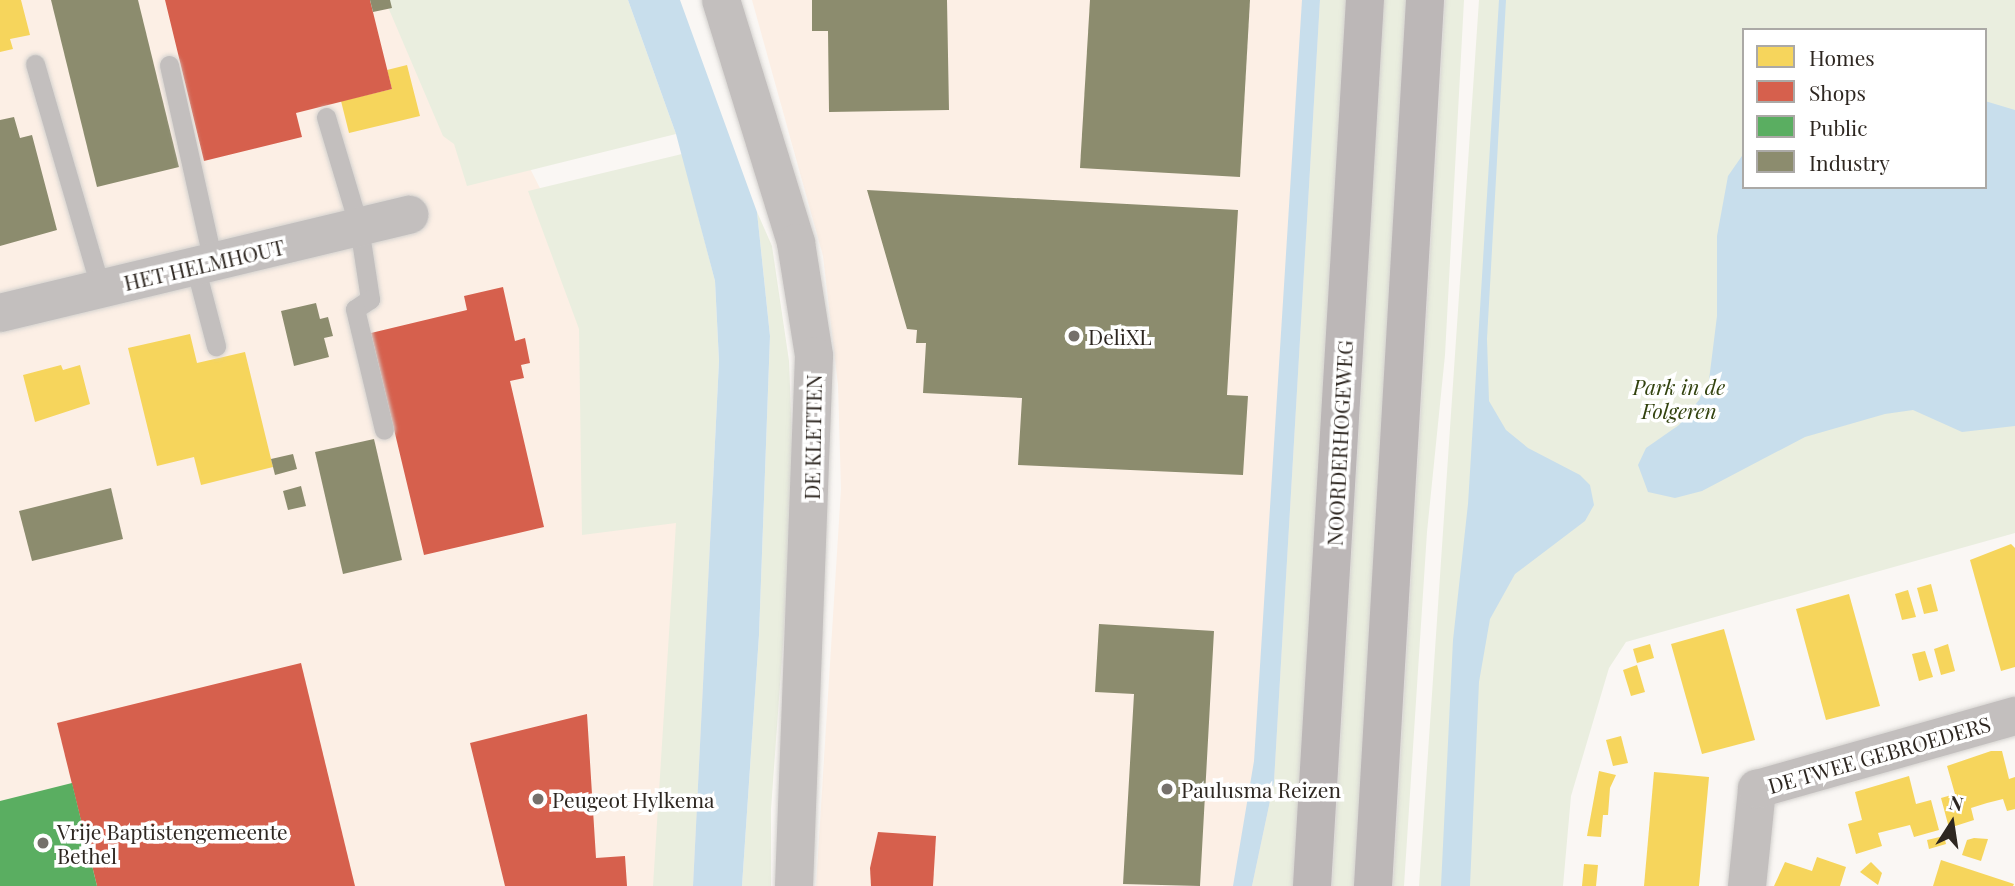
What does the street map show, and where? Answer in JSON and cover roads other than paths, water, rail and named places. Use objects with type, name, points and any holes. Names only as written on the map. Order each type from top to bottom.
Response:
[{"type":"main road","name":"NOORDERHOGEWEG","points":[[1312,886],[1365,0]]},
{"type":"main road","points":[[1373,886],[1425,0]]},
{"type":"street","name":"DE KLETTEN","points":[[721,0],[796,243],[814,356],[794,886]]},
{"type":"street","name":"HET HELMHOUT","points":[[0,313],[409,215]]},
{"type":"street","name":"DE TWEE GEBROEDERS","points":[[1747,886],[1757,789],[2015,716]]},
{"type":"lane","points":[[35,64],[101,289]]},
{"type":"lane","points":[[169,65],[216,346]]},
{"type":"lane","points":[[326,117],[359,227],[370,299],[355,309],[384,430]]},
{"type":"water","points":[[628,0],[680,0],[757,212],[770,336],[759,635],[742,886],[693,886],[719,361],[715,281],[676,134]]},
{"type":"water","points":[[1302,0],[1320,0],[1274,782],[1252,886],[1233,886],[1254,761]]},
{"type":"water","points":[[1499,0],[1506,0],[1487,339],[1489,401],[1506,430],[1528,448],[1580,475],[1590,485],[1594,505],[1585,521],[1515,574],[1490,619],[1479,682],[1470,886],[1441,886],[1453,640],[1468,504]]},
{"type":"water","points":[[1987,102],[2015,110],[2015,426],[1962,432],[1913,410],[1885,414],[1805,437],[1702,491],[1675,498],[1648,492],[1638,465],[1646,448],[1679,425],[1699,400],[1709,380],[1717,316],[1717,236],[1728,176],[1742,156],[1742,189],[1987,189]]},
{"type":"place","name":"DeliXL","points":[[1074,336]]},
{"type":"place","name":"Paulusma Reizen","points":[[1167,789]]},
{"type":"place","name":"Peugeot Hylkema","points":[[538,799]]},
{"type":"place","name":"Vrije Baptistengemeente Bethel","points":[[43,843]]},
{"type":"park label","name":"Park in de Folgeren","points":[[1679,398]]}]
